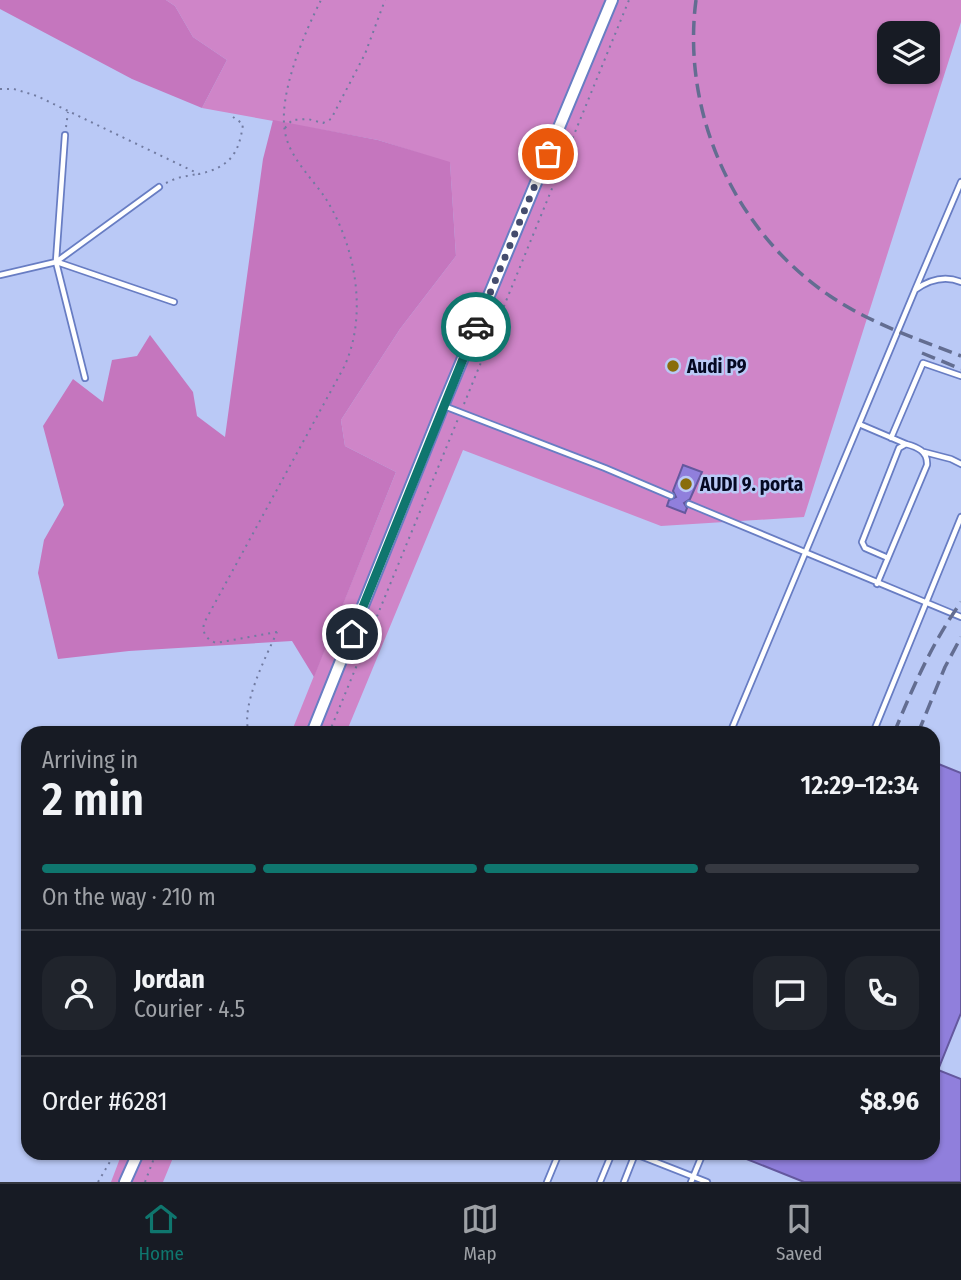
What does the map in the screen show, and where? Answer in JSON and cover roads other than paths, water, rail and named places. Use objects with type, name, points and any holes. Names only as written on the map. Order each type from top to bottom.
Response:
[{"type":"street","points":[[315,726],[443,406],[611,0]]},
{"type":"street","points":[[125,1182],[135,1160]]},
{"type":"lane","points":[[65,135],[56,262],[85,378]]},
{"type":"lane","points":[[733,726],[961,182]]},
{"type":"lane","points":[[0,275],[56,262],[159,187]]},
{"type":"lane","points":[[56,262],[174,302]]},
{"type":"lane","points":[[915,290],[937,279],[950,278],[961,282]]},
{"type":"lane","points":[[891,438],[923,363],[961,376]]},
{"type":"lane","points":[[443,406],[671,496]]},
{"type":"lane","points":[[859,424],[923,452],[961,464]]},
{"type":"lane","points":[[888,558],[865,548],[862,542],[899,448],[906,444]]},
{"type":"lane","points":[[877,584],[927,464],[923,452]]},
{"type":"lane","points":[[689,504],[961,618]]},
{"type":"lane","points":[[876,726],[961,517]]},
{"type":"lane","points":[[547,1182],[556,1160]]},
{"type":"lane","points":[[600,1182],[609,1160]]},
{"type":"lane","points":[[624,1182],[632,1160]]},
{"type":"lane","points":[[648,1160],[692,1179],[707,1182]]},
{"type":"lane","points":[[692,1179],[700,1160]]},
{"type":"railway","points":[[696,0],[694,43],[697,85],[707,127],[722,167],[742,204],[767,239],[796,270],[845,306],[894,330],[961,356]]},
{"type":"railway","points":[[922,353],[961,369]]},
{"type":"railway","points":[[897,726],[932,649],[961,602]]},
{"type":"railway","points":[[921,726],[945,667],[961,637]]},
{"type":"place","name":"Audi P9","points":[[673,366]]},
{"type":"place","name":"AUDI 9. porta","points":[[686,484]]}]
